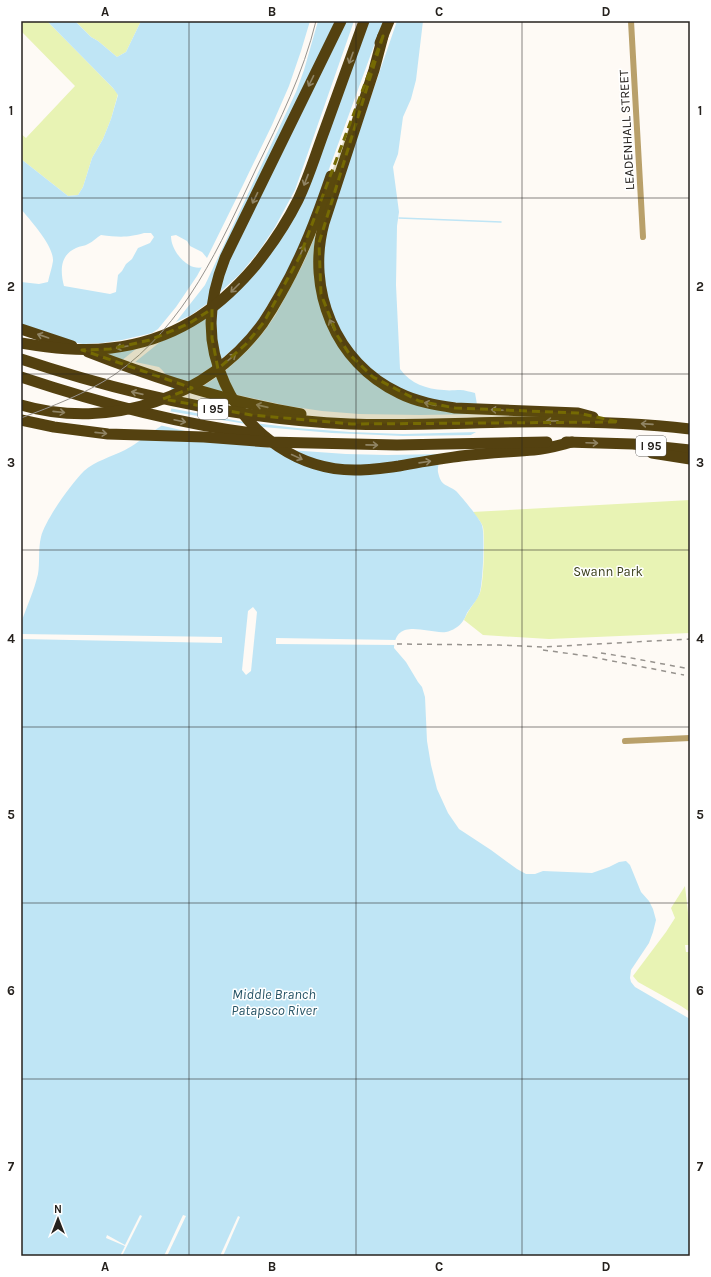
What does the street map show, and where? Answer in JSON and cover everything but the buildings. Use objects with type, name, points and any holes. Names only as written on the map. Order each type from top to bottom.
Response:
[{"type":"highway","points":[[341,21],[225,258],[216,284],[211,311],[212,338],[218,367],[230,395],[247,419],[260,433],[283,450],[309,462],[336,469],[372,470],[475,454],[535,450],[572,442]]},
{"type":"highway","points":[[21,343],[78,350],[110,349],[130,345],[162,336],[188,324],[201,317],[224,299],[265,253],[283,227],[298,200],[315,158],[364,21]]},
{"type":"highway","points":[[21,404],[46,411],[69,413],[101,413],[131,409],[165,399],[188,388],[212,374],[235,356],[264,322],[287,283],[300,256],[318,213],[389,21]]},
{"type":"highway","points":[[383,36],[374,70],[324,223],[319,243],[318,269],[321,294],[327,314],[343,345],[358,364],[373,377],[398,393],[419,401],[455,408],[578,413],[619,422]]},
{"type":"highway","points":[[21,329],[67,344],[158,378],[262,407],[323,416],[412,424]]},
{"type":"highway","name":"I 95","points":[[21,359],[124,390],[210,408],[264,417],[352,424],[554,421],[619,422],[690,427]]},
{"type":"highway","name":"I 95","points":[[21,377],[104,403],[171,419],[232,430],[333,443],[412,445],[572,442],[612,443],[690,450]]},
{"type":"highway","points":[[21,420],[54,427],[108,434],[204,436],[268,442],[333,443]]},
{"type":"highway","points":[[612,443],[649,453],[690,459]]},
{"type":"street","name":"LEADENHALL STREET","points":[[631,21],[643,237]]},
{"type":"street","points":[[625,741],[690,738]]},
{"type":"highlighted area","points":[[383,36],[319,243],[321,294],[337,335],[350,355],[373,377],[419,401],[455,408],[578,413],[619,422],[352,424],[251,415],[163,399],[192,388],[82,350],[110,349],[150,340],[188,324],[212,309],[212,338],[218,369],[246,344],[264,322],[300,256]]},
{"type":"green space","points":[[21,21],[47,21],[118,94],[111,119],[103,139],[92,158],[83,187],[78,195],[68,196],[21,159],[21,134],[26,138],[75,86],[21,31]]},
{"type":"green space","points":[[75,21],[141,21],[126,52],[117,57],[91,37]]},
{"type":"green space","name":"Swann Park","points":[[690,500],[690,633],[549,639],[483,635],[464,620],[480,593],[483,570],[483,527],[472,512]]},
{"type":"green space","points":[[685,886],[690,930],[690,945],[685,945],[686,952],[690,952],[690,1012],[638,982],[633,976],[675,918],[671,908]]},
{"type":"water","name":"Middle Branch Patapsco River","points":[[47,21],[75,21],[91,37],[117,57],[126,52],[141,21],[423,21],[416,80],[411,99],[403,117],[398,154],[393,167],[399,212],[397,226],[396,285],[400,369],[414,382],[425,387],[446,390],[462,390],[475,393],[479,416],[476,432],[443,451],[439,462],[438,472],[443,483],[456,491],[481,522],[483,530],[483,558],[482,579],[479,595],[460,625],[446,632],[414,629],[406,630],[400,633],[396,638],[394,648],[406,662],[422,687],[425,697],[427,741],[437,789],[448,813],[459,829],[526,874],[535,874],[543,871],[592,873],[619,862],[626,861],[630,865],[641,892],[649,901],[653,909],[656,920],[653,932],[649,943],[631,970],[630,978],[635,987],[690,1019],[690,1256],[21,1256],[21,623],[38,574],[43,530],[59,502],[88,468],[120,453],[162,425],[168,418],[170,412],[172,405],[172,391],[164,372],[159,367],[107,356],[21,332],[21,282],[39,284],[48,282],[53,261],[50,248],[46,241],[21,209],[21,159],[68,196],[78,195],[83,187],[92,158],[103,139],[111,119],[118,95],[113,88]],"holes":[[[151,233],[154,237],[150,243],[138,248],[132,259],[126,264],[118,275],[116,292],[110,294],[64,286],[62,264],[64,259],[71,251],[90,243],[101,235],[122,237]],[[176,235],[187,241],[190,246],[202,252],[211,265],[197,268],[185,262],[176,252],[172,244],[171,236]]]},
{"type":"pier","points":[[310,21],[318,21],[296,92],[205,285],[176,322],[191,315],[208,303],[215,274],[222,257],[336,21],[344,21],[228,260],[221,277],[216,296],[240,274],[259,251],[275,227],[295,190],[354,21],[369,21],[315,170],[297,212],[273,250],[255,274],[214,312],[214,335],[219,361],[241,342],[258,321],[289,268],[309,224],[383,21],[397,21],[327,225],[323,244],[322,264],[325,294],[331,315],[345,342],[358,359],[376,374],[392,385],[412,395],[439,402],[480,404],[481,412],[437,408],[408,400],[392,393],[376,383],[352,361],[334,337],[319,299],[315,266],[318,230],[302,266],[275,316],[248,350],[223,373],[233,394],[288,406],[359,414],[481,414],[478,432],[403,434],[350,432],[254,423],[257,426],[263,427],[332,433],[403,436],[475,435],[445,454],[346,454],[289,450],[317,462],[346,467],[375,467],[444,456],[442,463],[381,473],[351,474],[331,472],[313,467],[293,459],[273,448],[195,440],[138,439],[148,432],[194,433],[159,425],[162,423],[168,411],[246,424],[244,422],[169,408],[170,389],[173,390],[179,387],[167,383],[163,375],[188,383],[213,366],[207,337],[207,318],[160,342],[134,363],[121,361],[136,349],[104,354],[120,361],[76,353],[36,339],[52,341],[21,331],[21,324],[83,344],[122,340],[152,333],[158,329],[176,307],[203,265],[208,264],[206,260],[272,125],[289,86]],"holes":[[[217,377],[223,392],[203,387],[203,386]]]},
{"type":"pier","points":[[253,607],[257,612],[251,671],[246,675],[242,670],[248,611]]},
{"type":"pier","points":[[21,634],[222,637],[222,643],[21,639]]},
{"type":"pier","points":[[276,638],[397,640],[396,645],[276,644]]},
{"type":"pier","points":[[140,1215],[142,1216],[122,1256],[120,1256],[125,1246],[106,1238],[107,1235],[125,1245]]},
{"type":"pier","points":[[183,1215],[186,1216],[167,1256],[164,1256]]},
{"type":"pier","points":[[238,1216],[240,1217],[223,1256],[220,1256]]},
{"type":"waterway","points":[[399,218],[501,222]]},
{"type":"tram line","points":[[21,418],[80,394],[114,375],[139,355],[162,332],[181,308],[198,282],[229,226],[274,133],[305,60],[316,21]]},
{"type":"railway","points":[[397,644],[542,647],[690,639]]},
{"type":"railway","points":[[543,650],[587,656],[684,675]]},
{"type":"railway","points":[[601,653],[690,669]]}]
